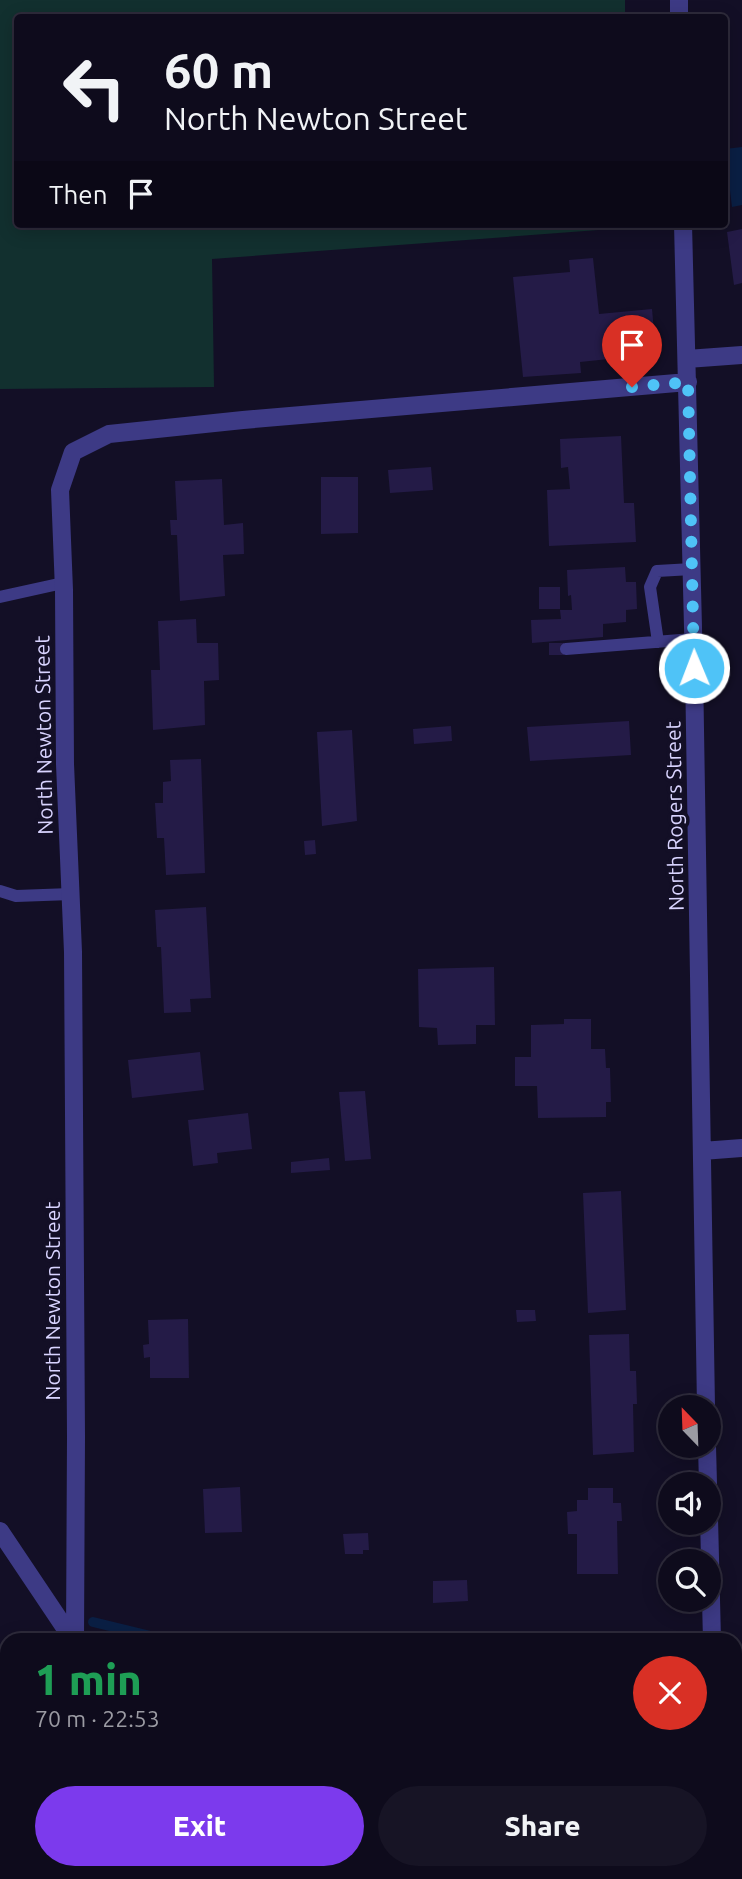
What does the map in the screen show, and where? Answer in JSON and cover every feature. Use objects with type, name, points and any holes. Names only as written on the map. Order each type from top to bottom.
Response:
[{"type":"street","name":"North Rogers Street","points":[[682,228],[692,569],[706,1395]]},
{"type":"street","points":[[687,359],[742,355]]},
{"type":"street","name":"North Newton Street","points":[[74,1633],[76,1437],[73,951],[65,764],[60,490],[73,452],[109,434],[688,382]]},
{"type":"street","points":[[702,1151],[742,1148]]},
{"type":"street","points":[[0,1531],[69,1633]]},
{"type":"street","points":[[709,1535],[712,1633]]},
{"type":"lane","points":[[658,642],[650,587],[657,571],[692,569]]},
{"type":"lane","points":[[0,597],[63,583]]},
{"type":"lane","points":[[566,649],[693,639]]},
{"type":"lane","points":[[1,892],[16,896],[71,894]]},
{"type":"green space","points":[[0,0],[625,0],[625,14],[14,14],[14,228],[625,228],[212,259],[214,387],[0,389]]},
{"type":"water","points":[[742,147],[742,205],[732,207],[728,174],[728,149]]},
{"type":"building","points":[[742,229],[742,283],[734,285],[727,232]]},
{"type":"building","points":[[593,258],[599,314],[652,309],[656,354],[580,362],[581,373],[523,377],[513,277],[570,272],[569,260]]},
{"type":"building","points":[[621,436],[624,503],[634,503],[636,542],[549,546],[547,490],[570,489],[568,467],[561,468],[560,439]]},
{"type":"building","points":[[431,467],[433,490],[390,493],[388,470]]},
{"type":"building","points":[[321,477],[358,477],[358,533],[321,534]]},
{"type":"building","points":[[222,479],[224,525],[243,523],[244,554],[223,555],[225,596],[180,601],[177,535],[171,535],[170,520],[177,520],[175,481]]},
{"type":"building","points":[[625,567],[626,582],[636,582],[637,609],[626,610],[626,622],[603,624],[603,637],[532,643],[531,620],[561,619],[560,610],[572,610],[571,595],[568,596],[567,570]]},
{"type":"building","points":[[539,587],[560,587],[560,609],[539,609]]},
{"type":"building","points":[[196,619],[197,643],[218,643],[219,680],[204,681],[205,725],[153,730],[151,670],[160,670],[158,621]]},
{"type":"building","points":[[549,643],[564,643],[564,655],[549,655]]},
{"type":"building","points":[[629,721],[631,755],[530,761],[527,727]]},
{"type":"building","points":[[451,726],[452,741],[414,744],[413,729]]},
{"type":"building","points":[[352,730],[357,821],[322,826],[317,732]]},
{"type":"building","points":[[201,759],[205,873],[166,875],[164,838],[157,838],[155,803],[163,803],[163,782],[171,781],[170,760]]},
{"type":"building","points":[[315,840],[316,854],[305,855],[304,841]]},
{"type":"building","points":[[206,907],[211,998],[190,999],[191,1012],[164,1013],[161,947],[157,947],[155,910]]},
{"type":"building","points":[[494,967],[495,1025],[476,1025],[476,1044],[438,1045],[437,1028],[419,1027],[418,969]]},
{"type":"building","points":[[564,1019],[591,1019],[591,1049],[605,1049],[606,1068],[610,1068],[611,1102],[606,1102],[606,1117],[538,1118],[537,1086],[515,1086],[515,1057],[531,1057],[531,1025],[564,1024]]},
{"type":"building","points":[[200,1052],[204,1090],[132,1098],[128,1060]]},
{"type":"building","points":[[365,1091],[371,1159],[345,1161],[339,1092]]},
{"type":"building","points":[[248,1113],[252,1149],[217,1153],[218,1163],[193,1166],[188,1120]]},
{"type":"building","points":[[329,1158],[330,1170],[291,1173],[291,1162]]},
{"type":"building","points":[[621,1191],[626,1310],[588,1313],[583,1193]]},
{"type":"building","points":[[516,1310],[535,1310],[536,1321],[517,1322]]},
{"type":"building","points":[[188,1319],[189,1378],[150,1378],[150,1357],[144,1358],[143,1345],[149,1344],[148,1320]]},
{"type":"building","points":[[629,1334],[630,1371],[636,1371],[637,1404],[633,1404],[634,1452],[593,1455],[589,1335]]},
{"type":"building","points":[[240,1487],[242,1532],[205,1533],[203,1489]]},
{"type":"building","points":[[588,1488],[613,1488],[613,1503],[621,1503],[622,1521],[617,1521],[618,1574],[577,1574],[577,1534],[568,1534],[567,1512],[577,1511],[577,1500],[588,1500]]},
{"type":"building","points":[[368,1533],[369,1550],[363,1550],[363,1554],[345,1554],[343,1534]]},
{"type":"building","points":[[467,1580],[468,1601],[433,1603],[433,1581]]},
{"type":"building","points":[[498,1631],[498,1633],[457,1633]]},
{"type":"building","points":[[589,1632],[627,1632],[627,1633]]},
{"type":"waterway","points":[[93,1622],[138,1633]]},
{"type":"route","points":[[632,387],[688,382],[694,668]]}]
